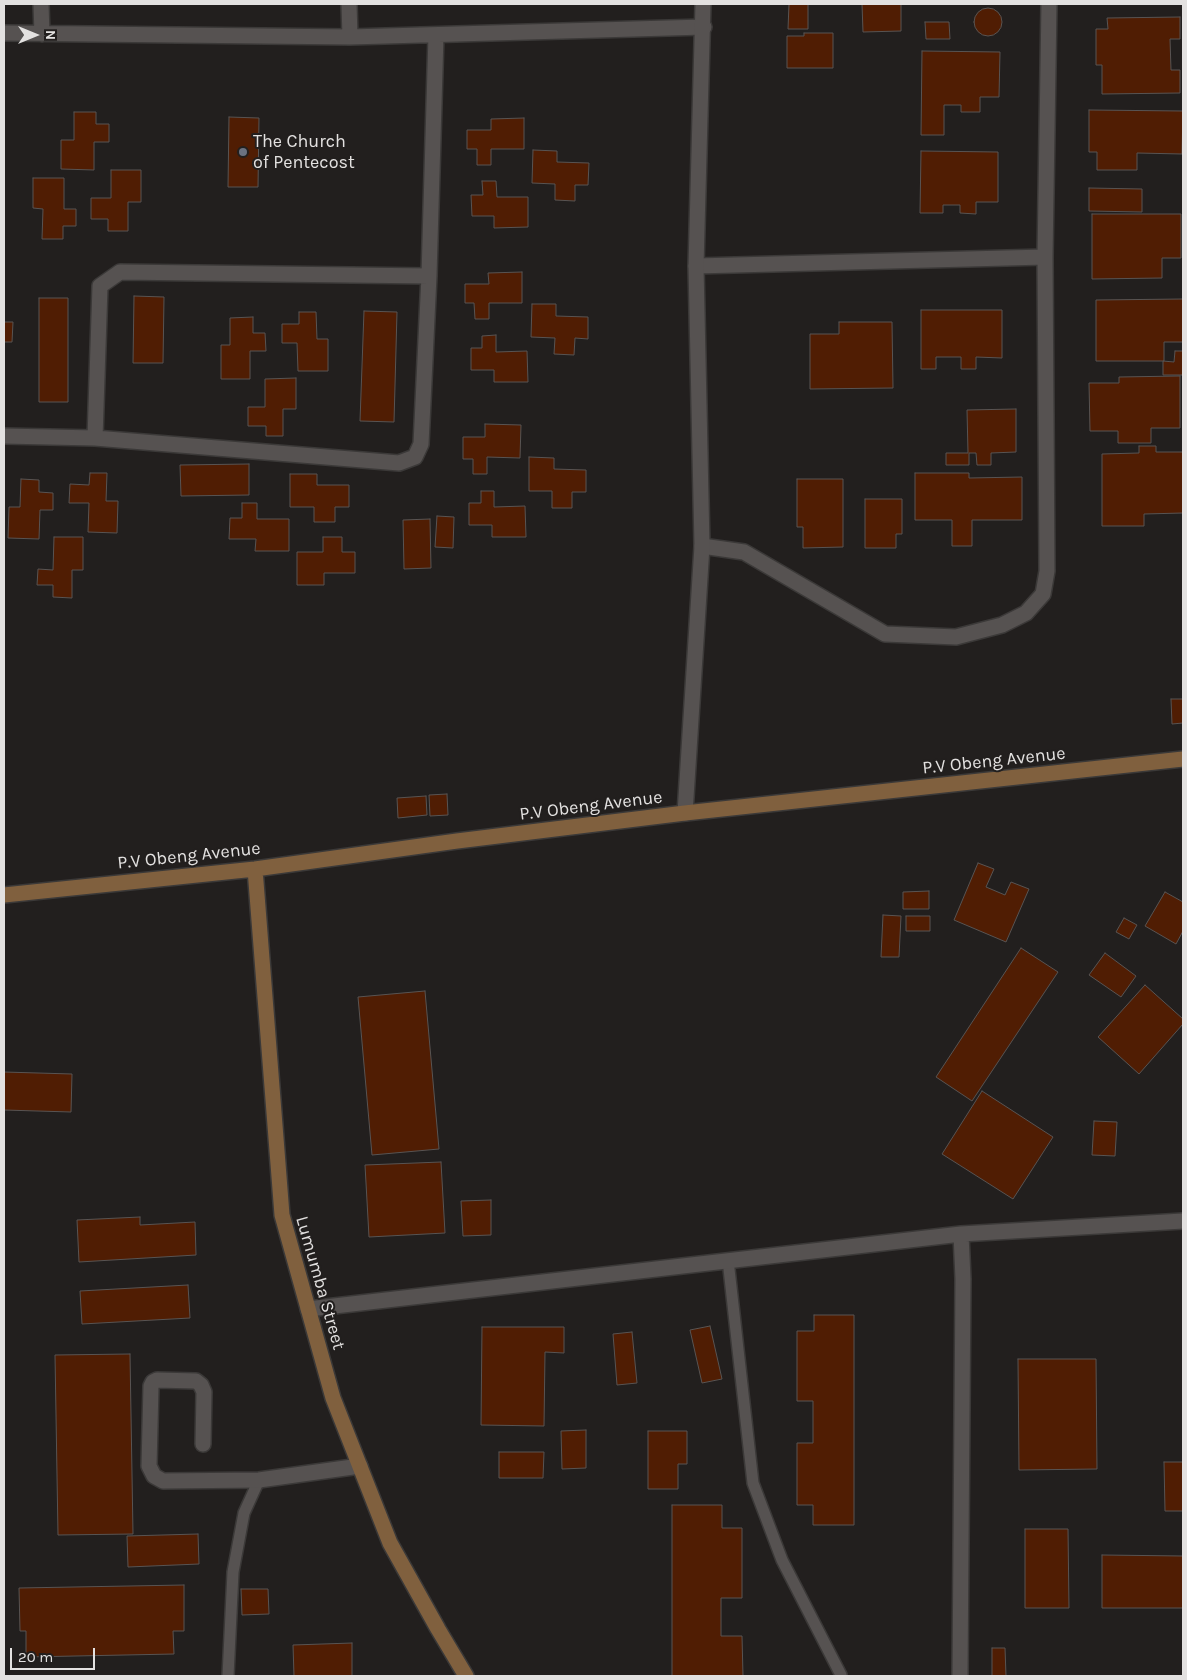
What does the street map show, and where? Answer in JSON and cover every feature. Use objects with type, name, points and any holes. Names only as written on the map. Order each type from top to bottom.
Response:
[{"type":"main road","name":"P.V Obeng Avenue","points":[[4,895],[255,868],[685,813],[1183,759]]},
{"type":"main road","name":"Lumumba Street","points":[[255,868],[282,1215],[333,1398],[390,1542],[466,1676]]},
{"type":"street","points":[[41,4],[42,34]]},
{"type":"street","points":[[349,4],[350,37]]},
{"type":"street","points":[[685,813],[702,546],[696,266],[704,4]]},
{"type":"street","points":[[702,546],[744,552],[885,634],[956,637],[1002,625],[1026,613],[1043,594],[1047,571],[1045,257],[1049,4]]},
{"type":"street","points":[[4,33],[350,37],[704,27]]},
{"type":"street","points":[[4,436],[95,438],[399,463],[415,457],[422,444],[436,35]]},
{"type":"street","points":[[696,266],[1045,257]]},
{"type":"street","points":[[95,438],[100,286],[120,272],[429,276]]},
{"type":"street","points":[[308,1309],[961,1234],[1183,1221]]},
{"type":"street","points":[[960,1676],[963,1279],[961,1234]]},
{"type":"street","points":[[203,1444],[204,1392],[201,1385],[196,1382],[157,1380],[153,1382],[151,1386],[149,1466],[154,1476],[163,1481],[259,1480],[360,1466]]},
{"type":"lane","points":[[728,1260],[753,1483],[782,1560],[841,1675]]},
{"type":"lane","points":[[228,1676],[233,1572],[244,1513],[259,1480]]},
{"type":"building","points":[[789,4],[808,4],[808,29],[788,29]]},
{"type":"building","points":[[862,4],[901,4],[901,31],[863,32]]},
{"type":"building","points":[[988,8],[998,12],[1002,22],[998,32],[988,36],[978,32],[974,22],[978,12]]},
{"type":"building","points":[[1180,17],[1180,39],[1170,39],[1171,70],[1180,70],[1180,93],[1102,94],[1102,65],[1096,65],[1096,29],[1108,29],[1107,18]]},
{"type":"building","points":[[925,22],[949,22],[950,39],[926,39]]},
{"type":"building","points":[[804,33],[833,33],[833,68],[787,68],[787,36],[804,36]]},
{"type":"building","points":[[922,51],[1000,52],[999,97],[980,97],[980,112],[961,112],[961,105],[944,105],[944,135],[921,135]]},
{"type":"building","points":[[1089,110],[1183,111],[1182,154],[1137,153],[1137,170],[1097,170],[1097,152],[1089,152]]},
{"type":"building","points":[[74,112],[96,112],[96,124],[109,124],[109,142],[94,142],[94,170],[61,169],[61,140],[74,140]]},
{"type":"building","name":"The Church of Pentecost","points":[[229,117],[259,118],[258,187],[228,187]]},
{"type":"building","points":[[524,118],[524,149],[491,149],[491,165],[477,165],[477,149],[467,149],[467,130],[491,130],[491,119]]},
{"type":"building","points":[[533,150],[557,151],[557,162],[589,163],[588,185],[575,185],[575,201],[555,200],[555,184],[532,183]]},
{"type":"building","points":[[921,151],[998,152],[998,202],[976,202],[976,214],[960,213],[960,205],[943,205],[943,213],[920,213]]},
{"type":"building","points":[[111,170],[141,170],[141,202],[128,202],[128,231],[108,231],[108,219],[91,219],[91,198],[111,198]]},
{"type":"building","points":[[33,178],[64,178],[64,209],[76,209],[76,226],[63,226],[63,239],[42,239],[43,209],[33,208]]},
{"type":"building","points":[[482,181],[496,181],[497,197],[528,197],[528,227],[494,228],[494,216],[472,216],[471,195],[483,195]]},
{"type":"building","points":[[1089,188],[1142,189],[1142,212],[1089,211]]},
{"type":"building","points":[[1092,214],[1181,214],[1181,258],[1162,258],[1162,278],[1092,279]]},
{"type":"building","points":[[522,272],[522,303],[489,303],[489,319],[475,319],[474,303],[465,303],[465,284],[489,284],[488,273]]},
{"type":"building","points":[[134,296],[164,297],[163,363],[133,363]]},
{"type":"building","points":[[39,298],[68,298],[68,402],[39,402]]},
{"type":"building","points":[[1183,299],[1183,342],[1164,342],[1164,361],[1096,361],[1096,300]]},
{"type":"building","points":[[532,304],[556,304],[556,316],[588,317],[588,339],[575,338],[574,355],[554,354],[555,338],[531,337]]},
{"type":"building","points":[[921,310],[1002,310],[1002,358],[976,357],[976,369],[961,369],[961,357],[936,357],[936,369],[921,369]]},
{"type":"building","points":[[364,311],[397,312],[394,422],[360,421]]},
{"type":"building","points":[[299,312],[316,312],[317,339],[328,339],[328,371],[298,371],[297,343],[282,343],[282,324],[299,324]]},
{"type":"building","points":[[253,317],[253,333],[265,333],[266,351],[250,351],[250,379],[221,379],[221,345],[230,345],[230,318]]},
{"type":"building","points":[[4,322],[13,322],[12,342],[4,342]]},
{"type":"building","points":[[839,322],[892,322],[893,388],[810,389],[810,334],[839,334]]},
{"type":"building","points":[[496,335],[496,352],[527,351],[528,382],[494,382],[494,370],[471,370],[471,348],[482,348],[482,336]]},
{"type":"building","points":[[1175,351],[1183,351],[1183,375],[1163,375],[1163,361],[1174,362]]},
{"type":"building","points":[[1180,376],[1180,428],[1151,428],[1151,443],[1118,443],[1118,431],[1090,431],[1089,383],[1119,383],[1119,377]]},
{"type":"building","points":[[296,378],[296,409],[283,409],[283,436],[266,436],[266,426],[248,426],[248,407],[265,407],[265,379]]},
{"type":"building","points":[[1016,409],[1016,452],[991,453],[991,465],[977,465],[976,453],[969,453],[969,465],[946,465],[946,453],[968,453],[967,410]]},
{"type":"building","points":[[485,424],[521,425],[520,458],[487,457],[487,474],[473,474],[473,459],[463,459],[463,437],[485,437]]},
{"type":"building","points":[[1139,446],[1156,446],[1156,452],[1183,452],[1183,513],[1144,514],[1144,526],[1102,526],[1102,454],[1139,453]]},
{"type":"building","points":[[529,457],[554,458],[554,469],[586,470],[586,492],[572,492],[572,508],[552,508],[552,491],[529,491]]},
{"type":"building","points":[[249,464],[249,495],[181,496],[180,465]]},
{"type":"building","points":[[90,473],[107,473],[106,501],[118,501],[117,533],[88,532],[89,503],[69,503],[70,484],[89,485]]},
{"type":"building","points":[[915,473],[969,473],[969,478],[1022,477],[1022,520],[972,520],[972,546],[952,546],[952,520],[915,520]]},
{"type":"building","points":[[290,474],[317,474],[317,485],[349,485],[349,507],[335,507],[335,522],[314,522],[314,507],[290,507]]},
{"type":"building","points":[[21,479],[39,480],[39,492],[53,493],[53,510],[40,510],[39,539],[8,538],[9,507],[20,507]]},
{"type":"building","points":[[797,479],[843,479],[843,547],[803,548],[803,527],[797,527]]},
{"type":"building","points":[[481,491],[494,491],[494,507],[525,506],[526,537],[492,537],[492,525],[469,525],[469,503],[481,503]]},
{"type":"building","points":[[865,499],[902,499],[902,534],[896,534],[896,548],[865,548]]},
{"type":"building","points":[[242,503],[257,503],[257,519],[289,519],[289,551],[255,551],[256,539],[229,539],[230,518],[242,518]]},
{"type":"building","points":[[437,516],[454,517],[453,548],[435,547]]},
{"type":"building","points":[[430,519],[431,568],[404,569],[403,520]]},
{"type":"building","points":[[54,537],[83,537],[83,570],[72,570],[72,598],[53,597],[53,585],[37,585],[38,569],[53,570]]},
{"type":"building","points":[[323,537],[342,537],[342,552],[355,552],[355,573],[324,573],[324,585],[297,585],[297,552],[323,552]]},
{"type":"building","points":[[1171,699],[1183,699],[1183,723],[1172,724]]},
{"type":"building","points":[[447,794],[448,815],[430,816],[429,795]]},
{"type":"building","points":[[426,796],[427,815],[398,818],[397,798]]},
{"type":"building","points":[[978,863],[994,869],[986,887],[1005,895],[1011,882],[1029,889],[1006,942],[954,920]]},
{"type":"building","points":[[929,891],[929,909],[903,909],[903,892]]},
{"type":"building","points":[[1165,892],[1183,902],[1183,931],[1176,944],[1145,926]]},
{"type":"building","points":[[883,915],[901,916],[899,957],[881,957]]},
{"type":"building","points":[[906,916],[930,916],[930,931],[906,931]]},
{"type":"building","points":[[1124,918],[1137,925],[1129,939],[1116,932]]},
{"type":"building","points":[[1021,948],[1058,972],[972,1101],[936,1077]]},
{"type":"building","points":[[1105,953],[1136,976],[1121,997],[1089,975]]},
{"type":"building","points":[[1145,985],[1183,1019],[1183,1024],[1139,1074],[1098,1037]]},
{"type":"building","points":[[425,991],[439,1149],[372,1155],[358,997]]},
{"type":"building","points":[[4,1072],[72,1074],[71,1112],[4,1110]]},
{"type":"building","points":[[982,1091],[1053,1137],[1013,1199],[942,1154]]},
{"type":"building","points":[[1094,1121],[1117,1122],[1115,1156],[1092,1155]]},
{"type":"building","points":[[441,1162],[445,1233],[369,1237],[365,1165]]},
{"type":"building","points":[[491,1200],[491,1235],[463,1236],[461,1201]]},
{"type":"building","points":[[140,1217],[140,1225],[195,1222],[196,1255],[79,1262],[77,1220]]},
{"type":"building","points":[[188,1285],[190,1318],[82,1324],[80,1291]]},
{"type":"building","points":[[814,1315],[854,1315],[854,1525],[813,1525],[813,1505],[797,1505],[797,1443],[813,1443],[813,1401],[797,1401],[797,1331],[814,1331]]},
{"type":"building","points":[[710,1326],[722,1379],[702,1383],[690,1330]]},
{"type":"building","points":[[482,1327],[564,1327],[564,1353],[545,1352],[544,1426],[481,1425]]},
{"type":"building","points":[[632,1332],[637,1383],[617,1385],[613,1334]]},
{"type":"building","points":[[130,1354],[133,1534],[58,1535],[55,1355]]},
{"type":"building","points":[[1018,1359],[1096,1359],[1097,1469],[1019,1470]]},
{"type":"building","points":[[586,1430],[586,1468],[562,1469],[561,1431]]},
{"type":"building","points":[[648,1431],[687,1431],[687,1464],[678,1464],[678,1489],[648,1489]]},
{"type":"building","points":[[499,1452],[544,1452],[543,1478],[499,1478]]},
{"type":"building","points":[[1164,1462],[1183,1462],[1183,1511],[1165,1511]]},
{"type":"building","points":[[672,1505],[722,1505],[722,1528],[742,1528],[742,1598],[721,1598],[721,1636],[742,1636],[743,1676],[672,1676]]},
{"type":"building","points":[[1025,1529],[1068,1529],[1069,1608],[1025,1608]]},
{"type":"building","points":[[198,1534],[199,1564],[128,1567],[127,1536]]},
{"type":"building","points":[[1102,1555],[1183,1556],[1183,1608],[1102,1608]]},
{"type":"building","points":[[184,1585],[184,1631],[173,1631],[174,1654],[26,1657],[26,1631],[20,1631],[19,1588]]},
{"type":"building","points":[[241,1589],[268,1589],[269,1614],[242,1615]]},
{"type":"building","points":[[352,1643],[352,1676],[294,1676],[293,1645]]},
{"type":"building","points":[[992,1648],[1005,1648],[1006,1676],[992,1676]]},
{"type":"place","name":"The Church of Pentecost","points":[[243,152]]}]
